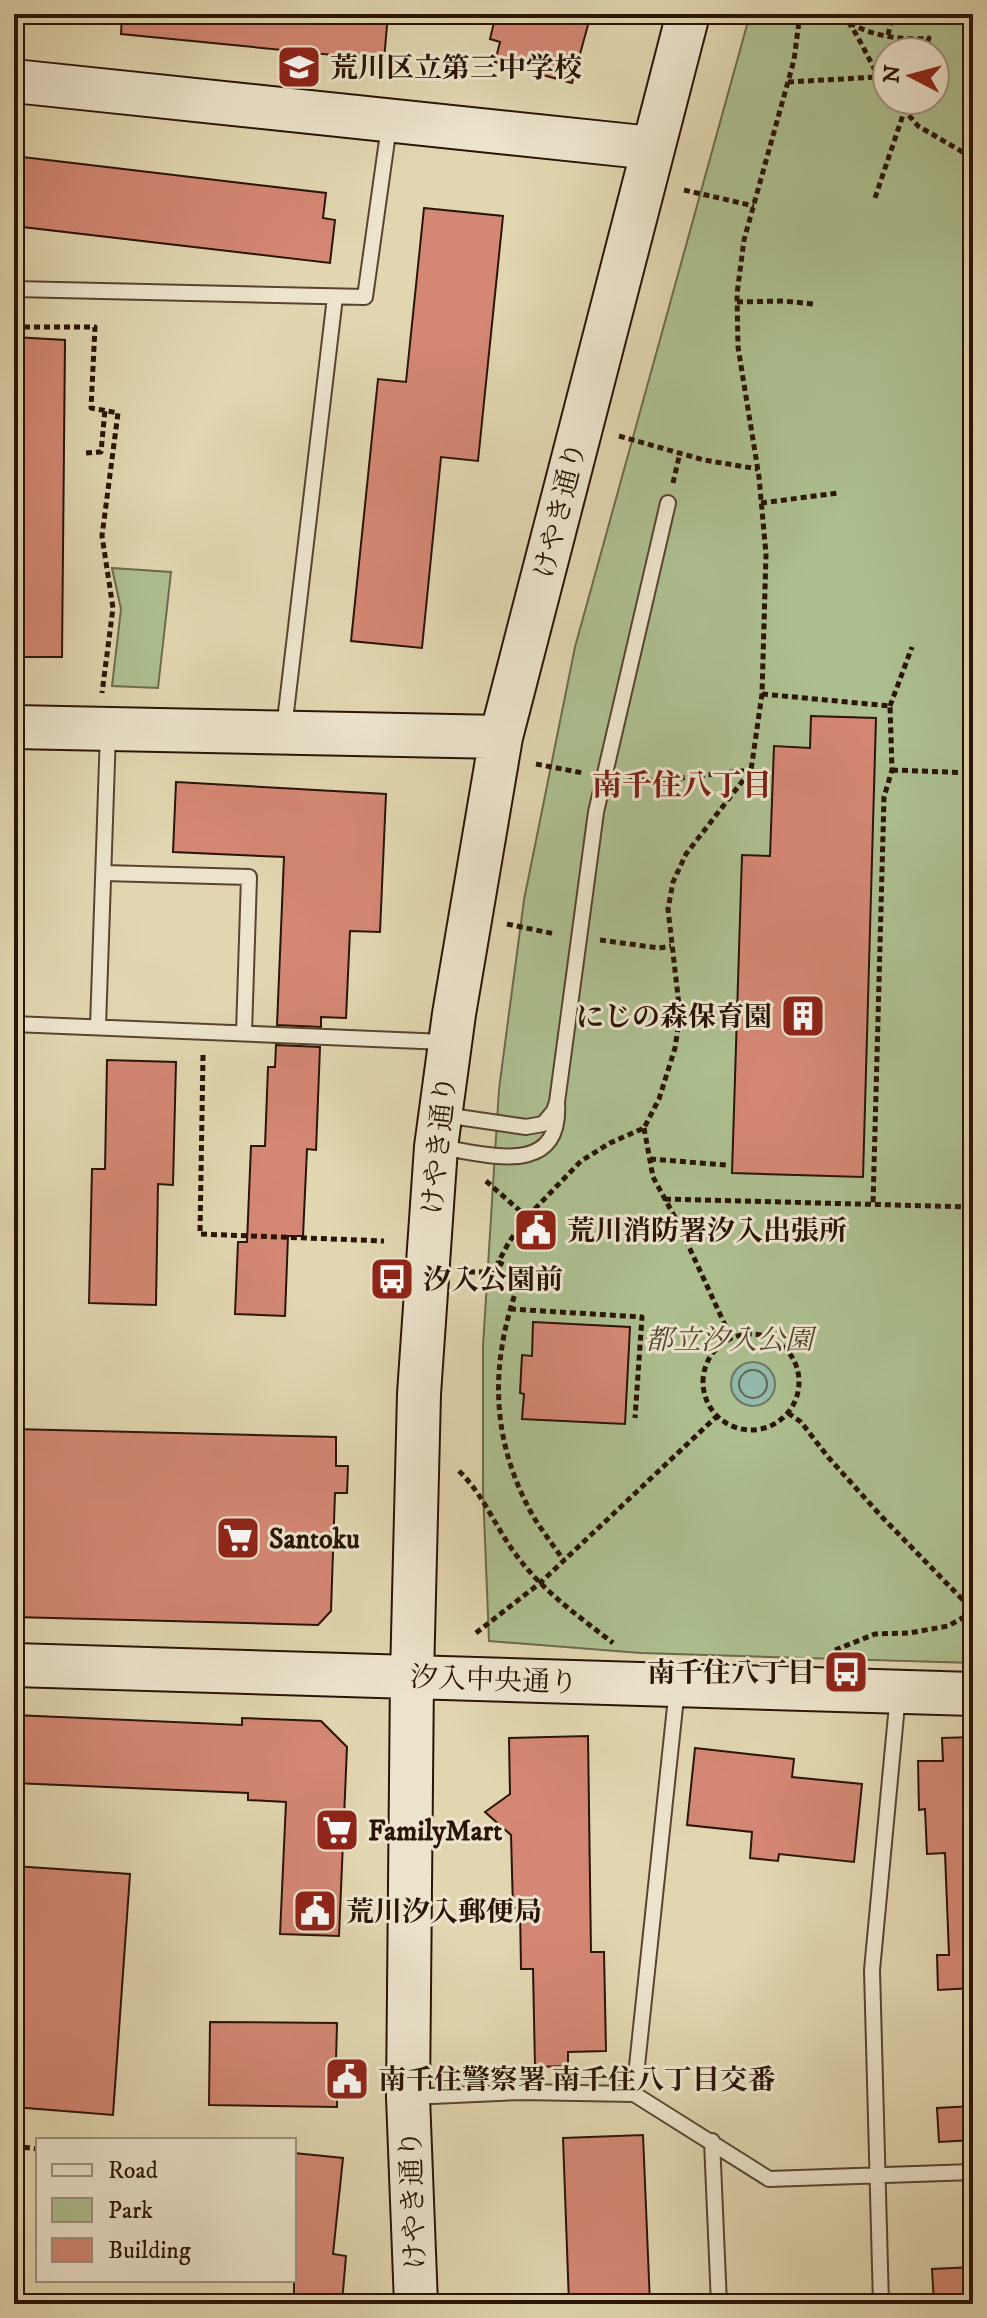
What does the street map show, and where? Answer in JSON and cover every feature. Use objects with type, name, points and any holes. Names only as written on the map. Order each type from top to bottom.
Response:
[{"type":"street","name":"けやき通り","points":[[416,2304],[408,2097],[412,1676],[419,1394],[438,1131],[501,737],[688,14]]},
{"type":"street","points":[[14,81],[652,148]]},
{"type":"street","points":[[14,727],[104,716],[284,733],[501,737]]},
{"type":"street","name":"汐入中央通り","points":[[14,1665],[973,1694]]},
{"type":"lane","points":[[14,289],[365,297],[390,121]]},
{"type":"lane","points":[[284,733],[335,297]]},
{"type":"lane","points":[[438,1131],[526,1127],[543,1124],[554,1111],[596,812],[668,503]]},
{"type":"lane","points":[[98,1027],[104,873],[104,716]]},
{"type":"lane","points":[[104,873],[249,877],[244,1033]]},
{"type":"lane","points":[[14,1024],[451,1042]]},
{"type":"lane","points":[[438,1131],[515,1158],[530,1155],[548,1144],[554,1135],[558,1119],[557,1102]]},
{"type":"lane","points":[[634,2094],[677,1685]]},
{"type":"lane","points":[[881,2304],[872,1970],[898,1692]]},
{"type":"lane","points":[[408,2097],[520,2092],[634,2094],[769,2179],[973,2172]]},
{"type":"lane","points":[[712,2141],[719,2304]]},
{"type":"path","points":[[731,1338],[653,1177],[644,1128],[659,1099],[675,1048],[680,1014],[668,909],[673,882],[686,854],[751,770],[762,694],[766,554],[758,469],[738,347],[737,302],[744,240],[794,60],[800,14]]},
{"type":"path","points":[[842,14],[871,64]]},
{"type":"path","points":[[888,35],[893,14]]},
{"type":"path","points":[[850,23],[893,36]]},
{"type":"path","points":[[788,82],[871,77]]},
{"type":"path","points":[[875,198],[903,116]]},
{"type":"path","points":[[910,116],[918,126],[970,157],[973,145]]},
{"type":"path","points":[[684,190],[754,206]]},
{"type":"path","points":[[737,302],[814,304]]},
{"type":"path","points":[[14,327],[95,327],[91,408],[118,413],[102,536],[113,608],[104,716]]},
{"type":"path","points":[[86,453],[101,452],[105,410]]},
{"type":"path","points":[[616,435],[716,463],[758,469]]},
{"type":"path","points":[[761,503],[838,493]]},
{"type":"path","points":[[873,1205],[884,797],[892,770],[890,706],[912,647]]},
{"type":"path","points":[[762,694],[890,706]]},
{"type":"path","points":[[536,764],[603,776],[656,781],[751,770]]},
{"type":"path","points":[[892,770],[973,773]]},
{"type":"path","points":[[203,1052],[200,1234],[384,1241]]},
{"type":"path","points":[[469,1272],[493,1272],[527,1217],[581,1161],[610,1143],[644,1128]]},
{"type":"path","points":[[650,1159],[726,1165]]},
{"type":"path","points":[[476,1172],[527,1217]]},
{"type":"path","points":[[665,1199],[973,1207]]},
{"type":"path","points":[[498,1262],[522,1274],[502,1334],[498,1410],[508,1454],[523,1495],[534,1518],[564,1561]]},
{"type":"path","points":[[510,1309],[642,1317],[635,1418]]},
{"type":"path","points":[[744,1335],[770,1338],[782,1346],[793,1360],[798,1374],[798,1388],[788,1413],[780,1421],[756,1430],[732,1426],[717,1416],[706,1399],[704,1375],[709,1360],[719,1347],[731,1338],[744,1335]]},
{"type":"path","points":[[788,1413],[801,1422],[882,1517],[962,1599],[973,1605]]},
{"type":"path","points":[[476,1633],[540,1583],[717,1416]]},
{"type":"path","points":[[459,1471],[476,1490],[512,1550],[540,1583],[566,1609],[618,1647]]},
{"type":"path","points":[[829,1652],[875,1634],[909,1633],[948,1626],[973,1612]]},
{"type":"path","points":[[14,2146],[36,2149]]},
{"type":"green space","name":"都立汐入公園","points":[[750,14],[973,14],[973,1663],[641,1653],[489,1641],[483,1490],[483,1346],[499,1089],[524,900],[575,647]]},
{"type":"green space","points":[[112,568],[171,572],[158,688],[112,686],[121,609]]},
{"type":"water","points":[[753,1362],[768,1369],[775,1384],[768,1399],[753,1406],[738,1399],[731,1384],[738,1369]]},
{"type":"building","points":[[122,14],[244,14],[324,22],[325,14],[388,14],[384,60],[121,34]]},
{"type":"building","points":[[496,14],[591,14],[572,83],[495,62],[500,42],[490,39]]},
{"type":"building","points":[[14,156],[326,193],[323,218],[335,220],[330,263],[14,226]]},
{"type":"building","points":[[424,208],[503,216],[478,461],[441,457],[422,648],[351,641],[378,379],[406,382]]},
{"type":"building","points":[[14,337],[65,340],[62,657],[14,657]]},
{"type":"building","name":"にじの森保育園","points":[[811,716],[876,718],[863,1177],[732,1173],[742,855],[770,856],[774,746],[810,748]]},
{"type":"building","points":[[176,782],[386,794],[380,932],[350,931],[346,1018],[321,1017],[321,1027],[277,1025],[284,857],[173,852]]},
{"type":"building","points":[[276,1045],[320,1047],[316,1150],[307,1149],[303,1236],[288,1236],[285,1316],[235,1314],[238,1242],[247,1242],[251,1146],[265,1146],[268,1067],[275,1067]]},
{"type":"building","points":[[107,1060],[176,1062],[173,1185],[158,1184],[156,1305],[89,1303],[92,1169],[105,1169]]},
{"type":"building","points":[[533,1322],[630,1327],[625,1424],[522,1419],[522,1355],[532,1356]]},
{"type":"building","points":[[14,1429],[336,1437],[336,1466],[348,1466],[347,1493],[335,1493],[331,1611],[318,1625],[14,1617]]},
{"type":"building","points":[[14,1715],[242,1725],[242,1718],[321,1721],[347,1747],[339,1936],[280,1934],[286,1802],[248,1800],[248,1793],[14,1783]]},
{"type":"building","points":[[588,1736],[591,1952],[604,1952],[606,2051],[568,2052],[568,2066],[535,2067],[533,1969],[521,1969],[520,1908],[513,1908],[511,1835],[485,1812],[510,1794],[509,1738]]},
{"type":"building","points":[[973,1737],[973,1988],[938,1990],[937,1955],[949,1955],[945,1853],[927,1854],[925,1809],[919,1810],[918,1761],[943,1761],[942,1738]]},
{"type":"building","points":[[695,1748],[794,1759],[792,1777],[862,1784],[854,1862],[779,1854],[778,1861],[750,1858],[752,1832],[687,1825]]},
{"type":"building","points":[[14,1866],[130,1874],[113,2115],[14,2107]]},
{"type":"building","points":[[210,2022],[337,2023],[336,2062],[355,2062],[354,2095],[337,2095],[337,2107],[209,2105]]},
{"type":"building","points":[[973,2106],[973,2140],[939,2142],[937,2108]]},
{"type":"building","points":[[643,2135],[650,2304],[569,2304],[563,2138]]},
{"type":"building","points":[[296,2153],[343,2158],[333,2254],[346,2256],[342,2303],[294,2298]]},
{"type":"building","points":[[973,2267],[973,2304],[934,2304],[932,2269]]},
{"type":"place","name":"荒川区立第三中学校","points":[[299,67]]},
{"type":"place","name":"にじの森保育園","points":[[803,1016]]},
{"type":"place","name":"荒川消防署汐入出張所","points":[[536,1230]]},
{"type":"place","name":"汐入公園前","points":[[392,1279]]},
{"type":"place","name":"Santoku","points":[[238,1538]]},
{"type":"place","name":"南千住八丁目","points":[[846,1672]]},
{"type":"place","name":"FamilyMart","points":[[337,1830]]},
{"type":"place","name":"荒川汐入郵便局","points":[[315,1911]]},
{"type":"place","name":"南千住警察署 南千住八丁目交番","points":[[347,2079]]},
{"type":"district","name":"南千住八丁目","points":[[682,785]]}]
